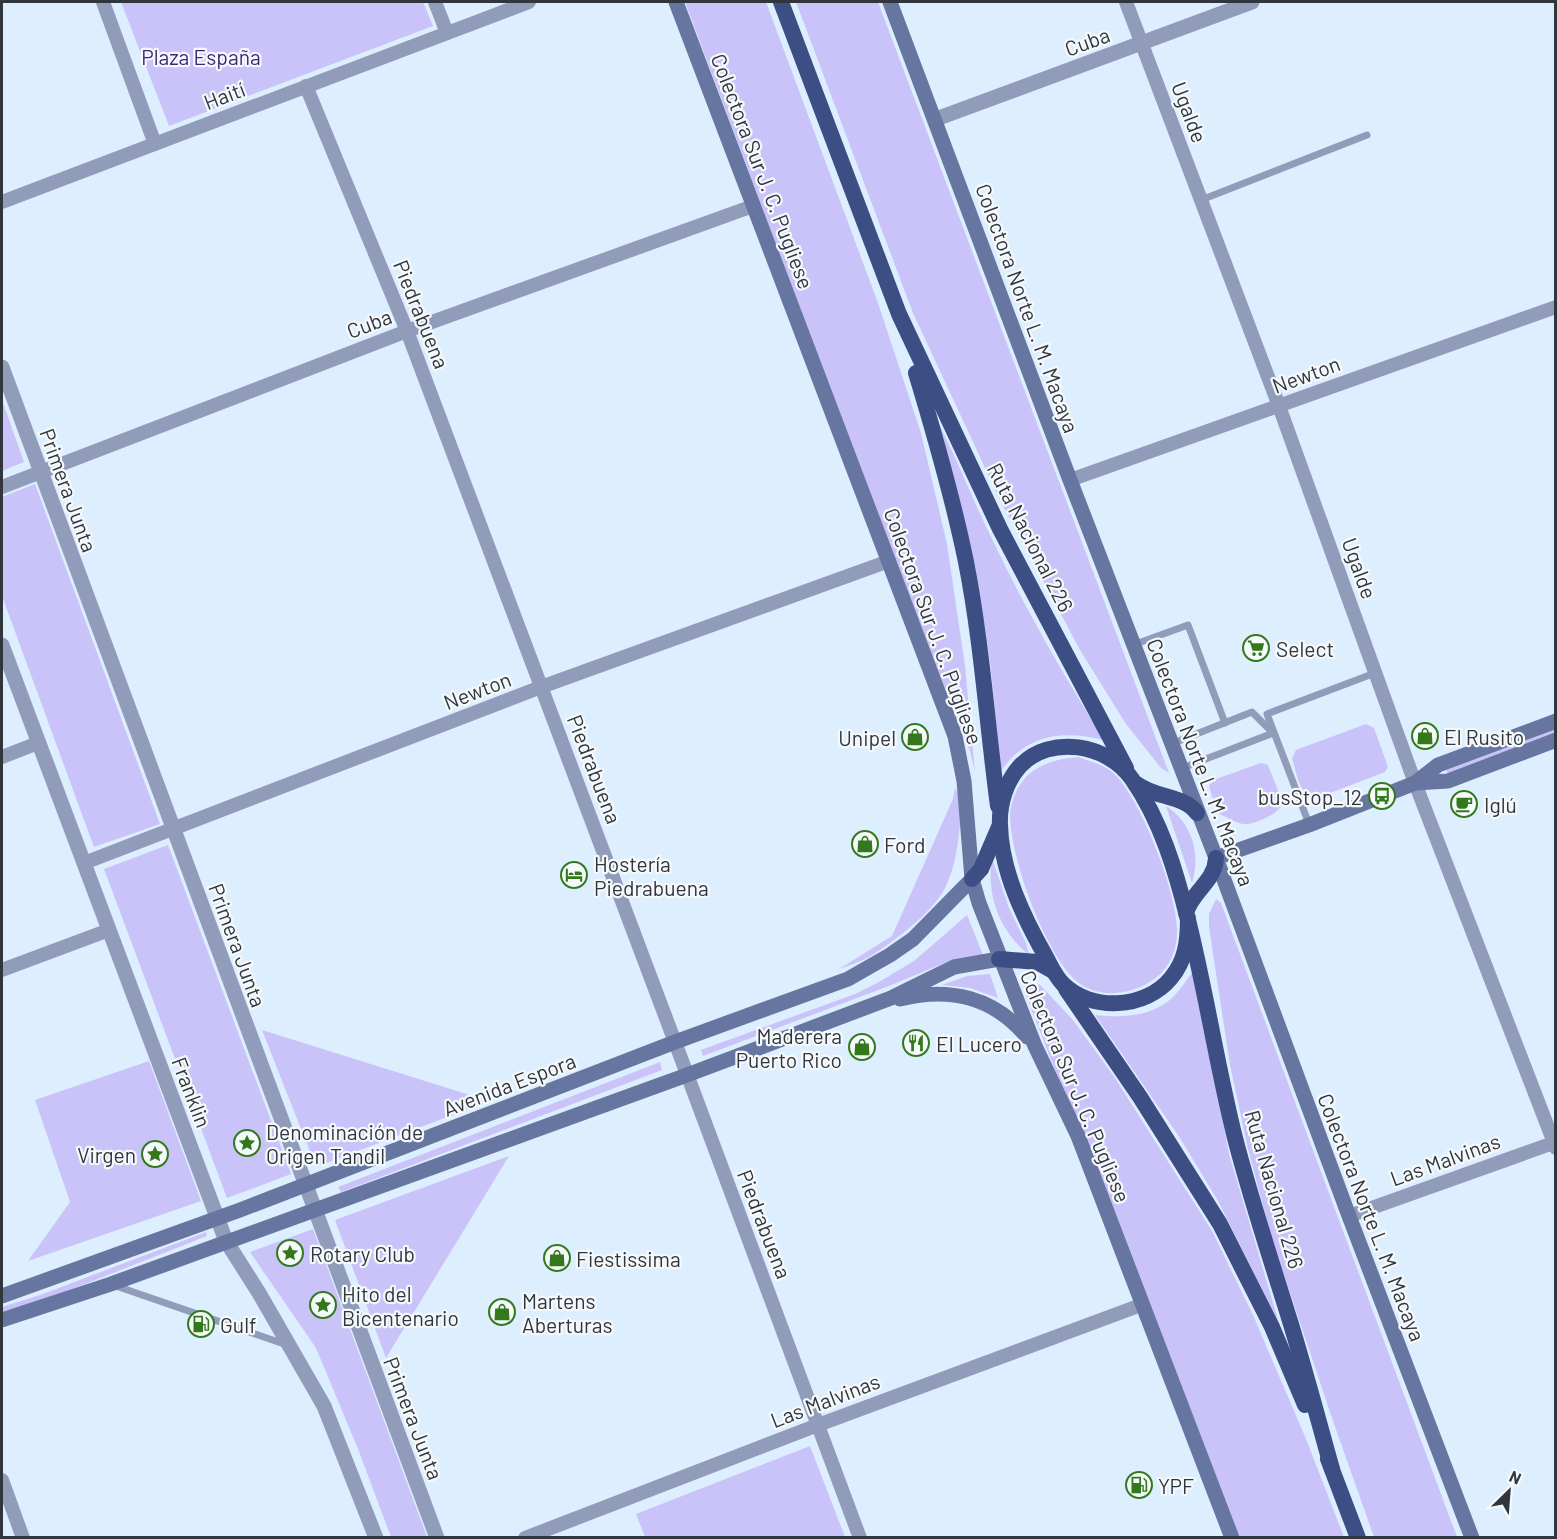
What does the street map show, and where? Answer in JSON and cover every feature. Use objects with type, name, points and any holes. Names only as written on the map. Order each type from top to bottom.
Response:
[{"type":"highway","name":"Ruta Nacional 226","points":[[781,2],[899,314],[945,470],[966,563],[1006,861],[1019,902],[1059,979],[1140,1097],[1220,1224],[1272,1327],[1332,1468],[1358,1538]]},
{"type":"highway","name":"Ruta Nacional 226","points":[[899,314],[1000,529],[1098,710],[1169,853],[1187,916],[1248,1189],[1332,1468]]},
{"type":"highway","name":"Ruta Nacional 226","points":[[1000,822],[1005,793],[1015,773],[1030,759],[1049,750],[1069,747],[1092,750],[1115,761],[1133,780]]},
{"type":"highway","points":[[1133,780],[1153,794],[1187,803],[1197,813]]},
{"type":"highway","points":[[972,879],[981,869],[1000,822]]},
{"type":"highway","points":[[1187,916],[1193,898],[1211,878],[1215,870],[1216,858]]},
{"type":"highway","name":"Ruta Nacional 226","points":[[1059,979],[1078,994],[1101,1003],[1128,1002],[1153,993],[1170,980],[1182,960],[1187,946],[1187,916]]},
{"type":"highway","points":[[999,958],[1037,962],[1049,968],[1059,979]]},
{"type":"main road","name":"Colectora Sur J. C. Pugliese","points":[[676,2],[956,736],[966,797],[972,879],[999,958],[1035,1046],[1078,1136],[1232,1538]]},
{"type":"main road","name":"Colectora Norte L. M. Macaya","points":[[891,2],[1472,1538]]},
{"type":"main road","points":[[1216,858],[1309,825],[1415,783],[1438,765],[1556,721]]},
{"type":"main road","points":[[1415,783],[1448,781],[1556,740]]},
{"type":"main road","name":"Avenida Espora","points":[[2,1296],[304,1186],[675,1042],[848,979],[913,939],[972,879]]},
{"type":"main road","points":[[2,1320],[111,1284],[687,1076],[891,998],[954,967],[999,958]]},
{"type":"main road","points":[[865,1008],[930,993],[957,995],[988,1005],[1002,1013],[1014,1021],[1035,1046]]},
{"type":"street","points":[[103,2],[155,144]]},
{"type":"street","points":[[435,2],[447,33]]},
{"type":"street","name":"Haití","points":[[2,202],[529,2]]},
{"type":"street","name":"Ugalde","points":[[1126,2],[1279,406],[1415,783],[1555,1144]]},
{"type":"street","name":"Cuba","points":[[936,119],[1252,2]]},
{"type":"street","name":"Piedrabuena","points":[[306,86],[407,331],[860,1538]]},
{"type":"street","name":"Cuba","points":[[2,487],[407,331],[753,206]]},
{"type":"street","name":"Newton","points":[[1070,480],[1556,307]]},
{"type":"street","name":"Primera Junta","points":[[2,368],[304,1186],[437,1538]]},
{"type":"street","name":"Newton","points":[[84,863],[541,687],[889,561]]},
{"type":"street","name":"Franklin","points":[[2,645],[226,1241],[259,1293],[324,1406],[376,1538]]},
{"type":"street","points":[[2,756],[38,743]]},
{"type":"street","points":[[2,970],[109,930]]},
{"type":"street","name":"Las Malvinas","points":[[1349,1216],[1555,1144]]},
{"type":"street","name":"Las Malvinas","points":[[525,1538],[818,1425],[1142,1305]]},
{"type":"street","points":[[2,1480],[23,1538]]},
{"type":"lane","points":[[1201,200],[1367,135]]},
{"type":"lane","points":[[1133,645],[1188,625],[1225,723]]},
{"type":"lane","points":[[1309,825],[1267,714],[1375,673]]},
{"type":"lane","points":[[1171,744],[1252,712],[1273,733]]},
{"type":"lane","points":[[1180,769],[1273,733]]},
{"type":"lane","points":[[111,1284],[290,1347]]},
{"type":"green space","name":"Plaza España","points":[[121,2],[423,2],[433,26],[169,126]]},
{"type":"green space","points":[[685,2],[766,2],[878,303],[921,433],[947,544],[965,666],[975,772],[970,751],[890,548]]},
{"type":"green space","points":[[796,2],[878,2],[1169,773],[1161,768],[1126,724],[1080,650],[1000,500],[913,313]]},
{"type":"green space","points":[[2,400],[24,462],[2,471]]},
{"type":"green space","points":[[938,422],[988,532],[1021,597],[1104,740],[1073,735],[1046,738],[1022,750],[1010,759],[1000,772],[990,663],[981,601]]},
{"type":"green space","points":[[35,484],[160,824],[94,847],[2,596],[2,497]]},
{"type":"green space","points":[[1366,724],[1374,728],[1388,767],[1385,772],[1317,798],[1306,794],[1292,758],[1296,750]]},
{"type":"green space","points":[[1555,729],[1555,737],[1449,776],[1446,770]]},
{"type":"green space","points":[[1078,757],[1111,771],[1133,800],[1163,868],[1175,912],[1176,941],[1167,967],[1148,983],[1127,991],[1104,993],[1083,986],[1062,965],[1040,925],[1016,855],[1010,816],[1013,799],[1019,786],[1027,776],[1040,767],[1054,761]]},
{"type":"green space","points":[[1261,763],[1268,765],[1283,803],[1281,807],[1267,817],[1245,824],[1217,813],[1209,786],[1213,780]]},
{"type":"green space","points":[[955,788],[961,810],[958,840],[951,873],[940,896],[923,916],[889,944],[866,959],[839,969],[892,936],[953,799]]},
{"type":"green space","points":[[1166,806],[1182,821],[1192,840],[1195,850],[1195,872],[1192,883]]},
{"type":"green space","points":[[168,845],[291,1174],[227,1198],[104,869]]},
{"type":"green space","points":[[992,858],[1009,908],[1026,943],[1029,955],[1010,935],[997,912],[991,886]]},
{"type":"green space","points":[[1216,899],[1221,903],[1457,1537],[1374,1537],[1271,1236],[1248,1149],[1230,1065],[1209,927],[1209,914]]},
{"type":"green space","points":[[967,915],[983,955],[949,961],[703,1056],[701,1050],[855,994],[879,982],[914,961]]},
{"type":"green space","points":[[1194,970],[1229,1154],[1279,1323],[1217,1199],[1178,1135],[1095,1015],[1126,1016],[1156,1009],[1173,997]]},
{"type":"green space","points":[[990,974],[998,998],[970,988],[942,985],[967,976]]},
{"type":"green space","points":[[1030,981],[1040,985],[1073,1020],[1115,1078],[1212,1231],[1253,1315],[1306,1439],[1344,1537],[1237,1537],[1027,998],[1024,986]]},
{"type":"green space","points":[[262,1030],[489,1101],[316,1167]]},
{"type":"green space","points":[[149,1061],[201,1201],[28,1261],[70,1202],[35,1100]]},
{"type":"green space","points":[[660,1062],[662,1070],[341,1192],[338,1187]]},
{"type":"green space","points":[[509,1156],[386,1358],[335,1220]]},
{"type":"green space","points":[[313,1229],[427,1537],[391,1537],[316,1348],[250,1252]]},
{"type":"green space","points":[[206,1232],[207,1236],[47,1299],[2,1312],[2,1307],[43,1294]]},
{"type":"green space","points":[[810,1446],[845,1537],[645,1537],[636,1514]]},
{"type":"place","name":"Select","points":[[1256,648]]},
{"type":"place","name":"El Rusito","points":[[1425,736]]},
{"type":"place","name":"Unipel","points":[[915,737]]},
{"type":"place","name":"busStop_12","points":[[1382,796]]},
{"type":"place","name":"Iglú","points":[[1464,804]]},
{"type":"place","name":"Ford","points":[[865,844]]},
{"type":"place","name":"Hostería Piedrabuena","points":[[574,875]]},
{"type":"place","name":"El Lucero","points":[[916,1043]]},
{"type":"place","name":"Maderera Puerto Rico","points":[[862,1047]]},
{"type":"place","name":"Denominación de Origen Tandil","points":[[247,1143]]},
{"type":"place","name":"Virgen","points":[[155,1154]]},
{"type":"place","name":"Rotary Club","points":[[290,1253]]},
{"type":"place","name":"Fiestissima","points":[[557,1258]]},
{"type":"place","name":"Hito del Bicentenario","points":[[323,1305]]},
{"type":"place","name":"Martens Aberturas","points":[[502,1312]]},
{"type":"place","name":"Gulf","points":[[201,1324]]},
{"type":"place","name":"YPF","points":[[1139,1485]]}]
